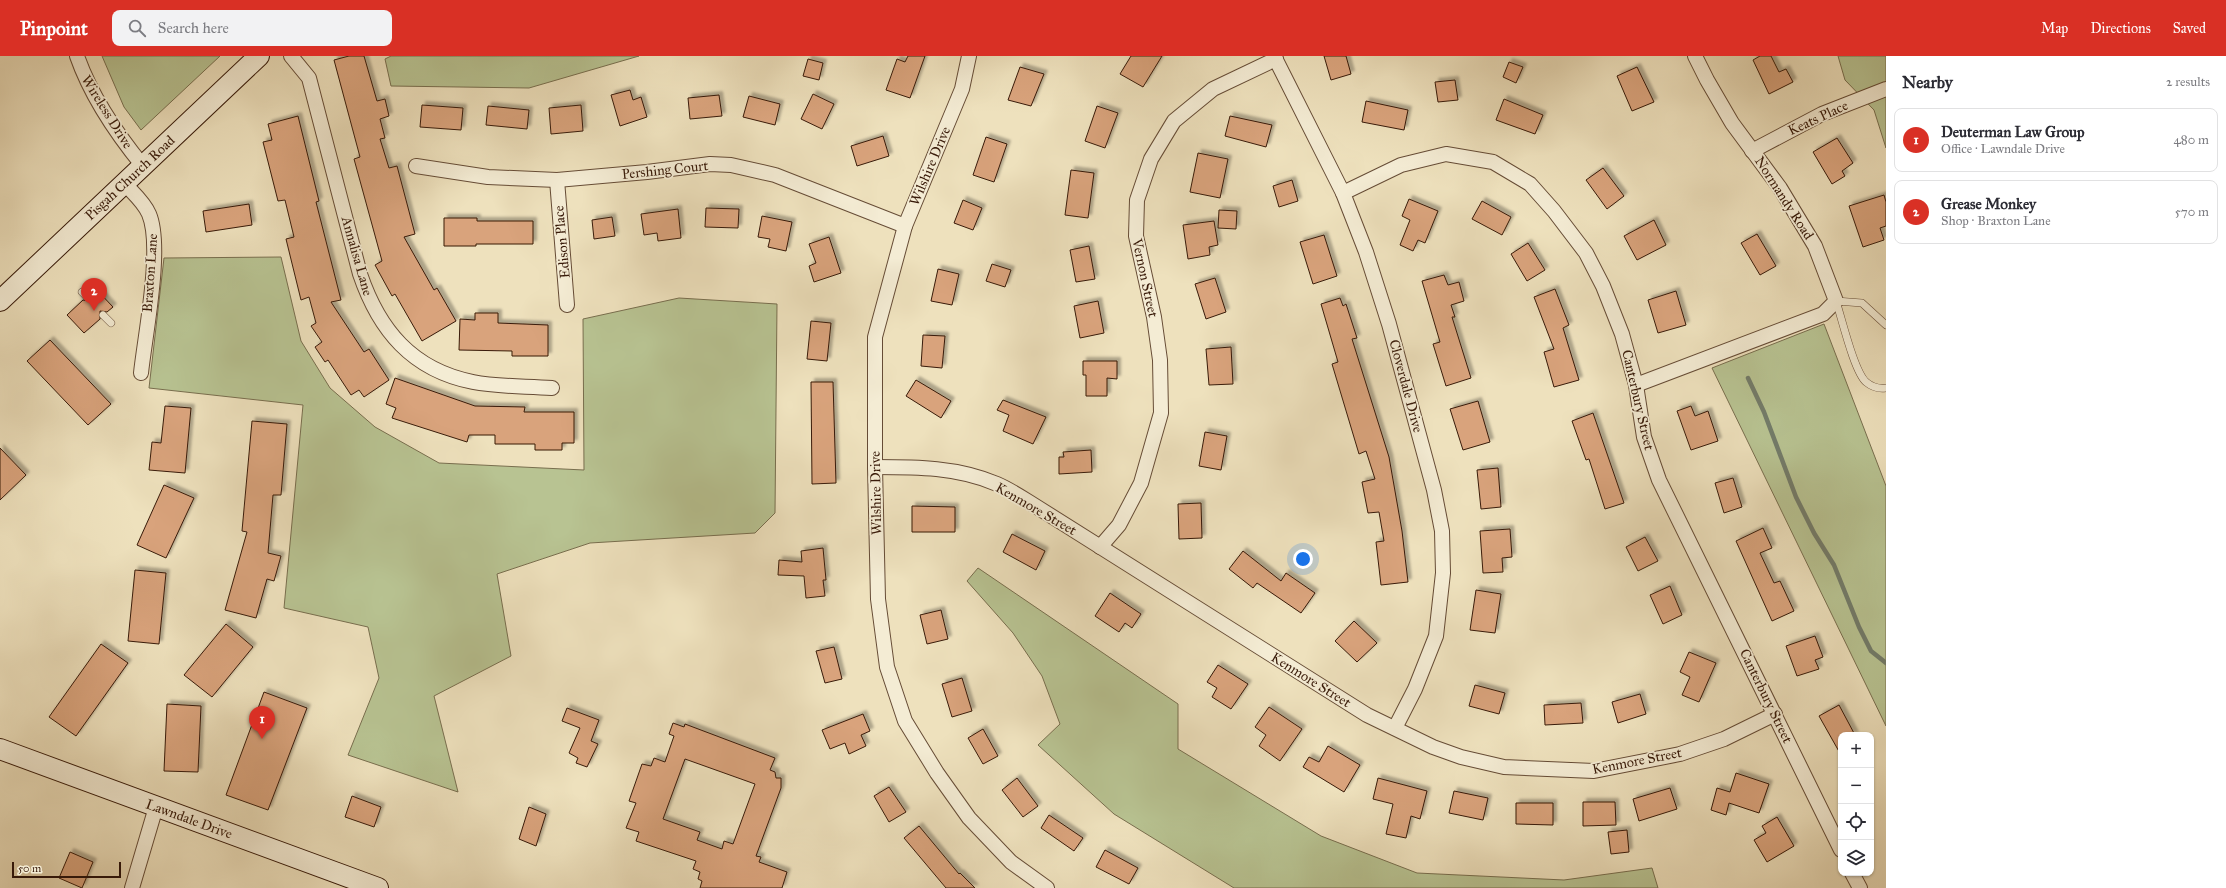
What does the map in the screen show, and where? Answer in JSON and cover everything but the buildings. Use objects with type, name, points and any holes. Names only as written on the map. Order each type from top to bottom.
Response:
[{"type":"main road","name":"Pisgah Church Road","points":[[0,301],[259,56]]},
{"type":"main road","name":"Lawndale Drive","points":[[0,749],[378,888]]},
{"type":"street","name":"Wireless Drive","points":[[77,56],[83,73],[120,138],[143,166]]},
{"type":"street","name":"Annalisa Lane","points":[[290,56],[309,78],[360,274],[367,296],[388,332],[417,358],[432,368],[473,382],[552,388]]},
{"type":"street","name":"Wilshire Drive","points":[[969,56],[962,89],[905,226],[875,337],[875,467],[878,599],[887,667],[905,721],[937,773],[969,818],[1011,862],[1047,888]]},
{"type":"street","name":"Normandy Road","points":[[1695,56],[1707,80],[1752,150],[1780,188],[1815,246],[1836,301]]},
{"type":"street","name":"Cloverdale Drive","points":[[1275,57],[1343,193],[1389,324],[1434,490],[1442,531],[1443,573],[1436,636],[1415,689],[1395,728]]},
{"type":"street","name":"Vernon Street","points":[[1100,547],[1119,525],[1141,483],[1156,438],[1161,413],[1160,360],[1154,317],[1136,236],[1137,200],[1151,159],[1174,121],[1213,89],[1275,57]]},
{"type":"street","name":"Keats Place","points":[[1752,150],[1822,114],[1886,89]]},
{"type":"street","name":"Canterbury Street","points":[[1343,193],[1401,165],[1446,154],[1493,162],[1530,184],[1554,210],[1586,253],[1603,286],[1622,334],[1636,385],[1644,437],[1659,480],[1838,844]]},
{"type":"street","name":"Pershing Court","points":[[416,166],[488,177],[557,180],[647,172],[710,164],[731,165],[775,175],[905,226]]},
{"type":"street","name":"Edison Place","points":[[557,180],[567,305]]},
{"type":"street","name":"Braxton Lane","points":[[124,183],[143,203],[153,226],[154,263],[141,373]]},
{"type":"street","points":[[1636,385],[1823,314],[1836,301]]},
{"type":"street","name":"Kenmore Street","points":[[875,467],[921,467],[961,472],[996,484],[1037,506],[1367,715],[1460,757],[1504,767],[1594,771],[1680,754],[1724,739],[1775,714]]},
{"type":"street","points":[[132,888],[156,807]]},
{"type":"street","points":[[1854,876],[1860,888]]},
{"type":"lane","points":[[1886,325],[1862,303],[1836,301],[1857,366],[1866,382],[1877,389],[1886,388]]},
{"type":"lane","points":[[103,315],[111,323]]},
{"type":"green space","points":[[102,56],[220,56],[141,130],[124,107]]},
{"type":"green space","points":[[391,56],[639,56],[529,88],[391,86],[385,59]]},
{"type":"green space","points":[[1838,56],[1886,56],[1886,148],[1874,110],[1845,80]]},
{"type":"green space","points":[[281,257],[301,341],[330,388],[375,427],[439,463],[584,470],[583,319],[679,298],[777,304],[775,513],[755,533],[590,543],[497,574],[511,656],[434,696],[458,792],[348,755],[379,678],[368,627],[284,608],[303,405],[149,388],[164,258]]},
{"type":"green space","points":[[1824,324],[1886,486],[1886,726],[1712,368]]},
{"type":"green space","points":[[978,568],[1178,704],[1178,749],[1321,836],[1417,873],[1564,880],[1652,868],[1658,888],[1234,888],[1114,814],[1038,745],[1060,724],[1042,676],[1013,633],[967,581]]},
{"type":"waterway","points":[[1748,378],[1764,412],[1796,497],[1814,533],[1834,565],[1859,627],[1871,651],[1886,663]]},
{"type":"place","name":"Grease Monkey","points":[[94,311]]},
{"type":"place","name":"Deuterman Law Group","points":[[262,739]]}]
